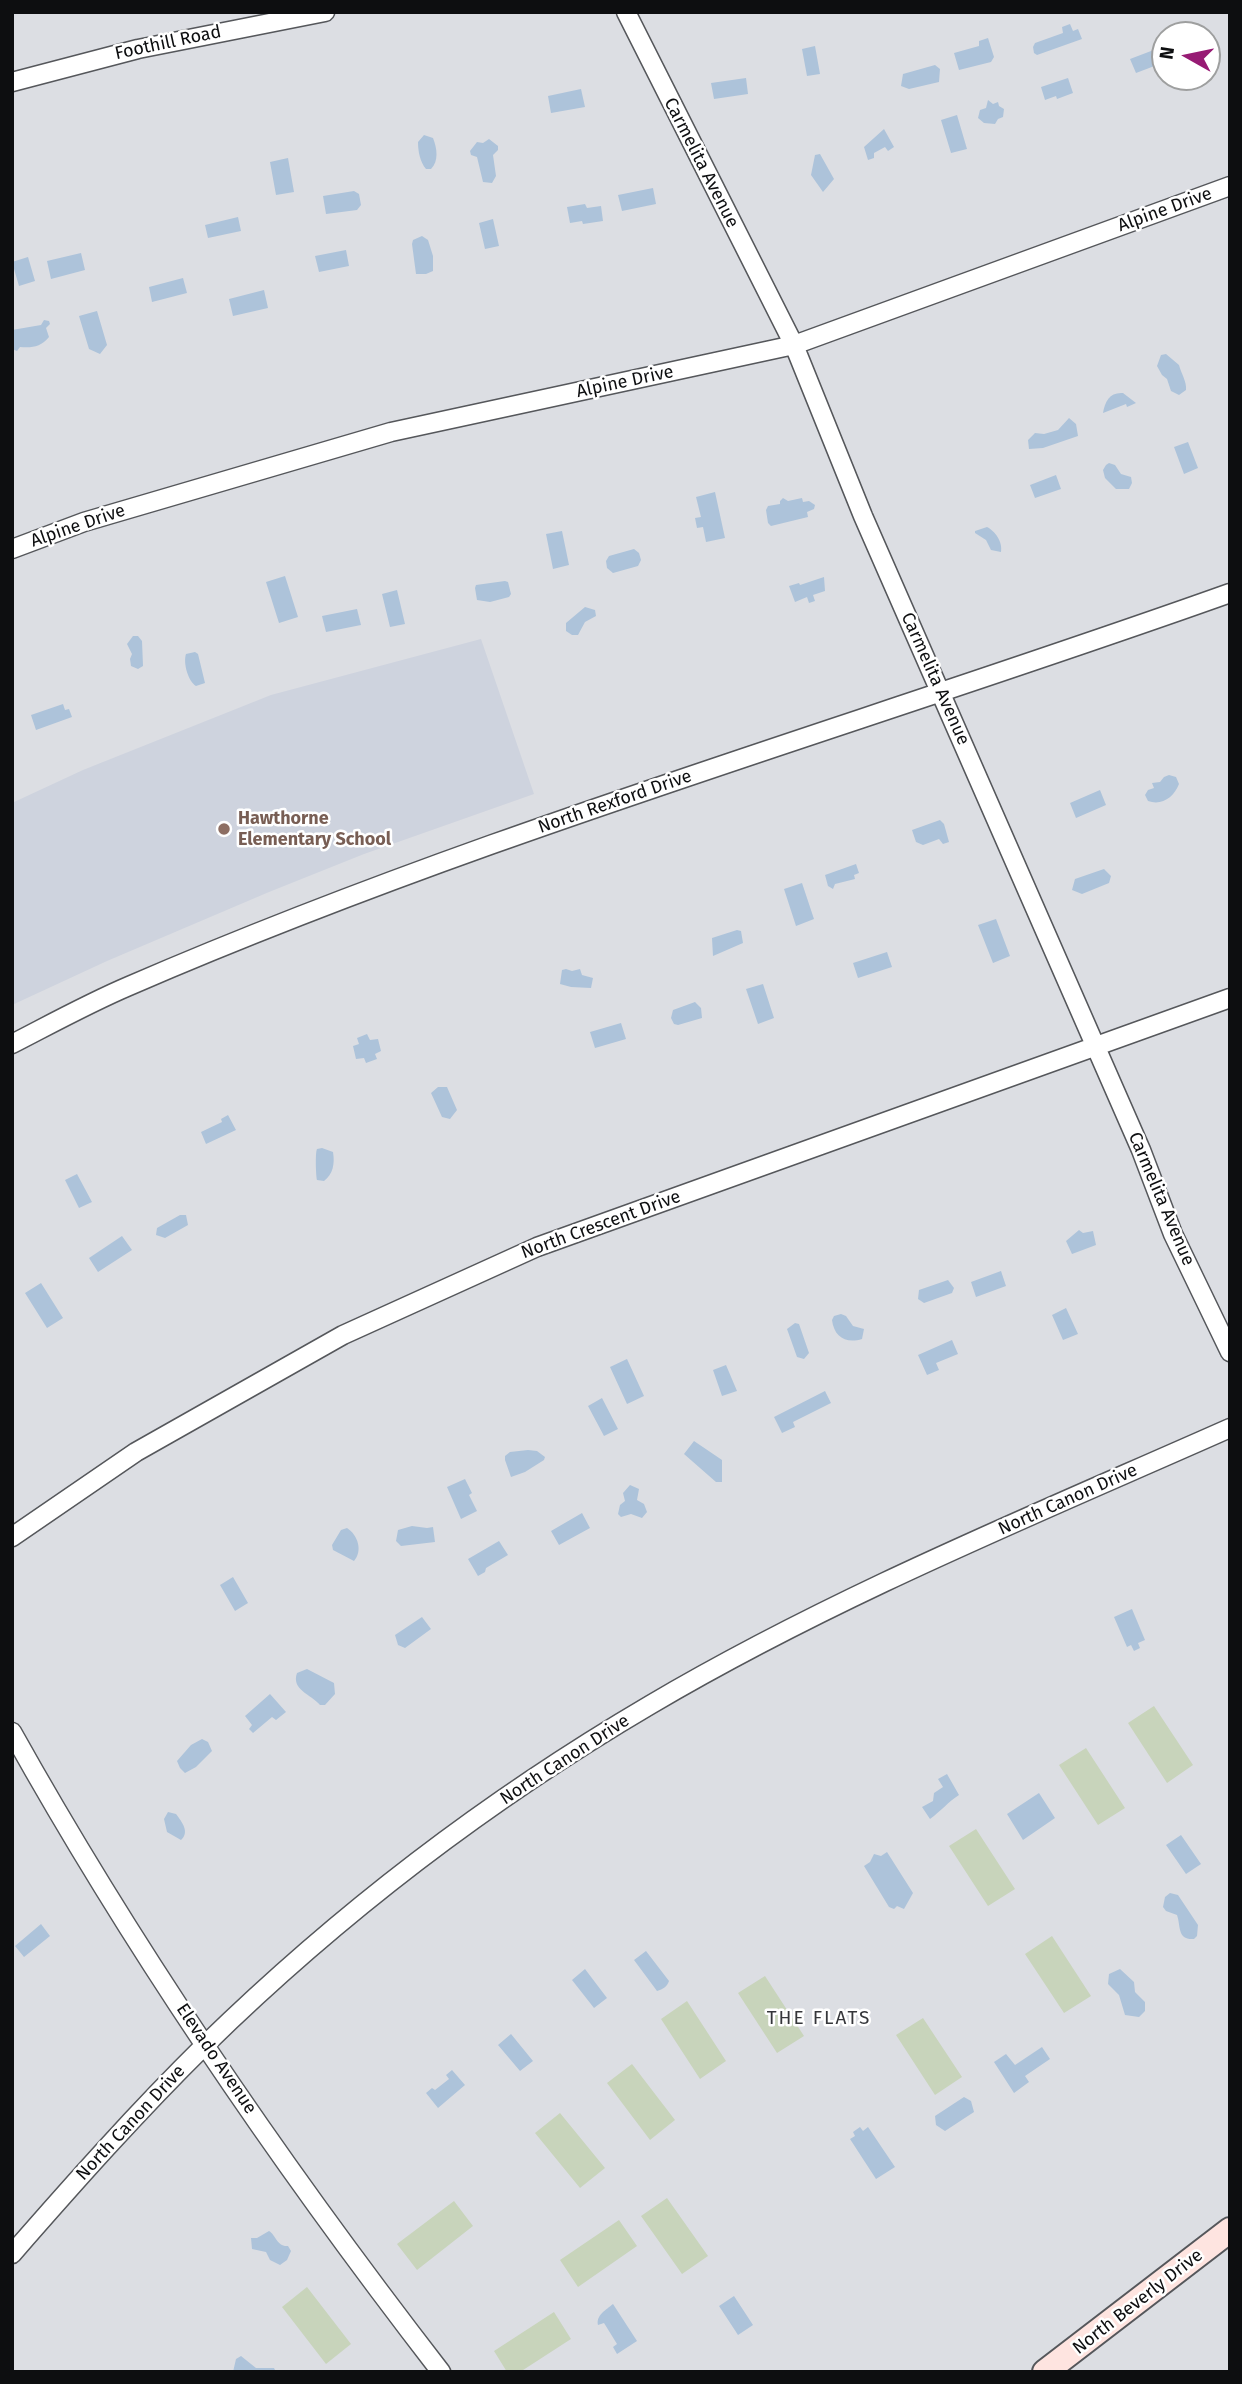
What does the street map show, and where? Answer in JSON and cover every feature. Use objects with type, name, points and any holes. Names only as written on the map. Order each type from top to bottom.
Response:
[{"type":"street","name":"Foothill Road","points":[[12,82],[150,46],[325,12]]},
{"type":"street","name":"Carmelita Avenue","points":[[626,12],[794,345],[863,516],[1141,1150],[1173,1234],[1230,1352]]},
{"type":"street","name":"Alpine Drive","points":[[12,549],[84,522],[391,432],[794,345],[1230,186]]},
{"type":"street","name":"North Rexford Drive","points":[[12,1044],[127,987],[312,910],[490,844],[1230,593]]},
{"type":"street","name":"North Crescent Drive","points":[[12,1537],[136,1452],[343,1335],[512,1258],[1230,998]]},
{"type":"street","name":"North Canon Drive","points":[[12,2254],[136,2116],[206,2044],[344,1921],[419,1862],[571,1754],[649,1706],[823,1612],[1230,1428]]},
{"type":"street","name":"Elevado Avenue","points":[[12,1732],[114,1902],[206,2044],[312,2198],[441,2372]]},
{"type":"street","name":"North Beverly Drive","points":[[1045,2372],[1230,2230]]},
{"type":"shaded area","name":"Hawthorne Elementary School","points":[[481,639],[534,794],[364,854],[269,892],[12,1005],[12,803],[83,770],[271,695]]},
{"type":"green space","points":[[1154,1706],[1193,1765],[1167,1783],[1128,1723]]},
{"type":"green space","points":[[1086,1748],[1125,1808],[1098,1825],[1059,1765]]},
{"type":"green space","points":[[976,1829],[1015,1889],[988,1906],[949,1846]]},
{"type":"green space","points":[[1052,1936],[1091,1996],[1064,2013],[1025,1954]]},
{"type":"green space","points":[[765,1976],[804,2036],[777,2053],[738,1993]]},
{"type":"green space","points":[[687,2001],[726,2061],[700,2079],[661,2019]]},
{"type":"green space","points":[[923,2018],[962,2077],[935,2095],[896,2035]]},
{"type":"green space","points":[[632,2064],[675,2120],[650,2140],[607,2083]]},
{"type":"green space","points":[[560,2113],[605,2168],[580,2188],[535,2133]]},
{"type":"green space","points":[[667,2198],[708,2256],[682,2274],[641,2216]]},
{"type":"green space","points":[[454,2201],[473,2226],[417,2270],[397,2244]]},
{"type":"green space","points":[[619,2220],[637,2246],[578,2287],[560,2260]]},
{"type":"green space","points":[[307,2287],[351,2344],[326,2364],[282,2307]]},
{"type":"green space","points":[[554,2312],[571,2339],[520,2372],[507,2372],[494,2351]]},
{"type":"water","points":[[1070,24],[1073,31],[1078,29],[1082,39],[1037,55],[1034,53],[1035,43],[1063,33],[1062,27]]},
{"type":"water","points":[[988,38],[994,57],[991,62],[959,70],[954,53],[979,46],[979,41]]},
{"type":"water","points":[[815,46],[820,74],[807,76],[802,49]]},
{"type":"water","points":[[1151,51],[1151,67],[1136,73],[1130,59]]},
{"type":"water","points":[[935,65],[940,69],[939,82],[909,89],[901,86],[903,74]]},
{"type":"water","points":[[746,78],[748,94],[714,99],[711,83]]},
{"type":"water","points":[[1068,78],[1073,93],[1045,100],[1041,87]]},
{"type":"water","points":[[581,89],[585,107],[551,113],[548,96]]},
{"type":"water","points":[[988,100],[993,104],[998,102],[1004,109],[1003,117],[995,124],[984,123],[978,118],[980,110],[986,108]]},
{"type":"water","points":[[957,115],[967,149],[951,153],[941,120]]},
{"type":"water","points":[[884,129],[894,147],[888,151],[885,147],[868,160],[864,147]]},
{"type":"water","points":[[424,135],[433,138],[436,146],[436,158],[431,169],[426,169],[419,153],[418,142]]},
{"type":"water","points":[[489,139],[498,146],[493,155],[496,176],[492,183],[483,182],[477,157],[471,155],[470,151],[477,142],[483,143]]},
{"type":"water","points":[[820,154],[834,179],[823,192],[811,175],[815,155]]},
{"type":"water","points":[[288,158],[294,192],[276,195],[270,162]]},
{"type":"water","points":[[653,188],[656,204],[622,211],[618,195]]},
{"type":"water","points":[[354,191],[359,194],[361,205],[357,210],[326,214],[323,196]]},
{"type":"water","points":[[585,204],[587,208],[601,206],[603,221],[570,223],[567,207]]},
{"type":"water","points":[[238,217],[241,231],[208,238],[205,225]]},
{"type":"water","points":[[493,219],[499,246],[485,249],[479,223]]},
{"type":"water","points":[[422,236],[428,240],[433,256],[433,271],[416,274],[412,244],[413,240]]},
{"type":"water","points":[[346,250],[349,266],[319,272],[315,256]]},
{"type":"water","points":[[81,253],[85,270],[51,279],[47,261]]},
{"type":"water","points":[[28,257],[35,281],[19,286],[12,262]]},
{"type":"water","points":[[183,278],[187,293],[152,302],[149,287]]},
{"type":"water","points":[[264,290],[268,308],[233,316],[229,299]]},
{"type":"water","points":[[97,311],[107,345],[100,354],[89,349],[79,316]]},
{"type":"water","points":[[44,320],[50,324],[46,328],[49,337],[43,343],[20,347],[17,351],[12,349],[12,330],[41,325]]},
{"type":"water","points":[[1166,354],[1179,365],[1185,381],[1186,390],[1179,395],[1171,391],[1167,379],[1157,366],[1161,355]]},
{"type":"water","points":[[1123,393],[1136,403],[1103,413],[1109,398]]},
{"type":"water","points":[[1069,418],[1076,424],[1078,436],[1043,448],[1029,449],[1028,440],[1035,433],[1044,434],[1058,430]]},
{"type":"water","points":[[1188,442],[1198,468],[1184,474],[1174,447]]},
{"type":"water","points":[[1109,463],[1115,465],[1121,474],[1131,477],[1129,489],[1116,489],[1105,478],[1103,470]]},
{"type":"water","points":[[1056,475],[1061,489],[1035,498],[1030,485]]},
{"type":"water","points":[[715,492],[725,538],[706,542],[703,527],[697,528],[695,518],[701,517],[696,497]]},
{"type":"water","points":[[783,498],[788,501],[802,498],[803,502],[809,501],[815,505],[814,509],[807,512],[808,517],[771,526],[766,510],[768,506],[780,504]]},
{"type":"water","points":[[987,527],[998,537],[1001,552],[991,550],[986,540],[975,533]]},
{"type":"water","points":[[562,531],[569,565],[553,569],[546,534]]},
{"type":"water","points":[[634,549],[641,560],[638,566],[613,573],[607,568],[606,561],[609,556]]},
{"type":"water","points":[[285,576],[298,617],[279,623],[266,582]]},
{"type":"water","points":[[824,577],[825,591],[813,595],[815,601],[809,603],[807,597],[795,602],[789,586]]},
{"type":"water","points":[[508,582],[511,594],[509,597],[490,602],[477,600],[476,585]]},
{"type":"water","points":[[397,590],[405,624],[390,627],[382,594]]},
{"type":"water","points":[[585,607],[595,610],[596,616],[585,622],[578,635],[572,635],[566,631],[566,623]]},
{"type":"water","points":[[357,609],[361,625],[326,632],[322,616]]},
{"type":"water","points":[[133,636],[138,636],[142,641],[143,666],[138,669],[131,666],[132,654],[127,644]]},
{"type":"water","points":[[186,654],[198,654],[205,683],[196,686],[187,672],[185,662]]},
{"type":"water","points":[[63,704],[72,717],[36,730],[31,715]]},
{"type":"water","points":[[1169,775],[1176,777],[1179,784],[1174,793],[1163,801],[1148,801],[1145,795],[1148,790],[1154,788],[1152,783],[1160,782]]},
{"type":"water","points":[[1100,790],[1106,805],[1076,818],[1070,803]]},
{"type":"water","points":[[940,820],[944,824],[949,842],[943,844],[939,839],[923,845],[916,842],[912,830]]},
{"type":"water","points":[[856,864],[859,873],[854,875],[855,879],[835,884],[833,889],[828,886],[825,875]]},
{"type":"water","points":[[1104,869],[1111,876],[1109,883],[1082,894],[1072,890],[1075,879]]},
{"type":"water","points":[[802,883],[814,919],[796,926],[784,889]]},
{"type":"water","points":[[996,919],[1010,956],[993,963],[978,925]]},
{"type":"water","points":[[741,931],[743,943],[713,956],[712,938]]},
{"type":"water","points":[[887,952],[892,967],[858,978],[853,963]]},
{"type":"water","points":[[580,969],[582,975],[593,978],[591,988],[560,984],[562,970]]},
{"type":"water","points":[[763,984],[774,1018],[758,1024],[746,989]]},
{"type":"water","points":[[695,1002],[701,1008],[702,1018],[674,1024],[671,1018],[673,1010]]},
{"type":"water","points":[[621,1023],[626,1039],[595,1048],[590,1032]]},
{"type":"water","points":[[367,1034],[370,1040],[378,1039],[381,1051],[375,1054],[377,1059],[366,1063],[364,1058],[356,1059],[353,1046],[359,1044],[357,1038]]},
{"type":"water","points":[[438,1087],[447,1087],[457,1110],[450,1119],[442,1117],[431,1093]]},
{"type":"water","points":[[228,1115],[236,1130],[206,1144],[201,1132],[222,1122],[221,1119]]},
{"type":"water","points":[[322,1148],[333,1152],[334,1156],[331,1172],[324,1181],[317,1180],[316,1174],[316,1151]]},
{"type":"water","points":[[77,1174],[92,1202],[79,1208],[65,1180]]},
{"type":"water","points":[[180,1215],[186,1215],[188,1225],[165,1238],[156,1235],[157,1228]]},
{"type":"water","points":[[1079,1230],[1083,1233],[1093,1231],[1096,1245],[1072,1254],[1066,1241]]},
{"type":"water","points":[[122,1236],[132,1250],[98,1272],[89,1258]]},
{"type":"water","points":[[1001,1271],[1006,1286],[976,1297],[971,1282]]},
{"type":"water","points":[[948,1280],[954,1288],[952,1293],[924,1303],[918,1299],[919,1290]]},
{"type":"water","points":[[41,1283],[63,1318],[47,1328],[25,1293]]},
{"type":"water","points":[[1066,1308],[1078,1334],[1063,1340],[1052,1315]]},
{"type":"water","points":[[834,1316],[846,1316],[853,1326],[864,1329],[862,1339],[851,1341],[838,1335],[832,1320]]},
{"type":"water","points":[[795,1323],[799,1324],[809,1353],[804,1359],[797,1357],[787,1329]]},
{"type":"water","points":[[952,1340],[958,1354],[936,1363],[939,1370],[927,1375],[918,1355]]},
{"type":"water","points":[[627,1359],[644,1396],[627,1404],[610,1367]]},
{"type":"water","points":[[726,1365],[737,1391],[722,1396],[713,1370]]},
{"type":"water","points":[[825,1391],[831,1403],[793,1422],[795,1427],[782,1433],[774,1417]]},
{"type":"water","points":[[602,1398],[618,1429],[604,1436],[588,1406]]},
{"type":"water","points":[[694,1441],[722,1460],[722,1482],[716,1482],[684,1454]]},
{"type":"water","points":[[537,1451],[545,1457],[544,1460],[511,1477],[505,1456],[510,1452]]},
{"type":"water","points":[[465,1479],[477,1511],[461,1519],[447,1487]]},
{"type":"water","points":[[630,1485],[639,1489],[637,1500],[644,1504],[647,1512],[642,1518],[631,1514],[621,1517],[618,1514],[620,1505],[625,1501],[623,1493]]},
{"type":"water","points":[[582,1513],[590,1528],[559,1545],[551,1531]]},
{"type":"water","points":[[412,1526],[433,1527],[435,1542],[401,1546],[396,1541],[398,1530]]},
{"type":"water","points":[[347,1528],[358,1543],[358,1553],[354,1561],[333,1550],[332,1545],[341,1530]]},
{"type":"water","points":[[499,1541],[508,1555],[478,1576],[468,1559]]},
{"type":"water","points":[[233,1577],[248,1603],[235,1611],[220,1585]]},
{"type":"water","points":[[1132,1609],[1145,1640],[1138,1643],[1140,1648],[1134,1651],[1131,1645],[1127,1647],[1114,1617]]},
{"type":"water","points":[[422,1617],[431,1629],[405,1648],[398,1645],[395,1635]]},
{"type":"water","points":[[307,1669],[334,1683],[335,1694],[325,1705],[320,1705],[297,1684],[297,1673]]},
{"type":"water","points":[[270,1694],[286,1712],[276,1720],[272,1717],[253,1733],[249,1729],[252,1725],[245,1716]]},
{"type":"water","points":[[202,1739],[208,1742],[212,1751],[196,1767],[185,1773],[177,1761],[191,1745]]},
{"type":"water","points":[[947,1774],[959,1795],[930,1819],[922,1807],[933,1801],[934,1793],[943,1787],[938,1779]]},
{"type":"water","points":[[1039,1793],[1055,1818],[1023,1840],[1007,1814]]},
{"type":"water","points":[[168,1812],[176,1814],[183,1824],[185,1834],[181,1840],[167,1832],[164,1819]]},
{"type":"water","points":[[1181,1835],[1201,1864],[1186,1874],[1166,1845]]},
{"type":"water","points":[[887,1852],[913,1893],[904,1909],[889,1907],[864,1866],[874,1854],[881,1856]]},
{"type":"water","points":[[1170,1893],[1178,1895],[1198,1925],[1194,1939],[1182,1935],[1177,1915],[1163,1907],[1165,1897]]},
{"type":"water","points":[[41,1924],[50,1936],[24,1957],[15,1946]]},
{"type":"water","points":[[646,1951],[669,1981],[664,1988],[657,1991],[634,1960]]},
{"type":"water","points":[[585,1969],[607,1998],[594,2008],[572,1980]]},
{"type":"water","points":[[1120,1969],[1134,1982],[1135,1992],[1145,2002],[1145,2011],[1139,2017],[1125,2015],[1119,1995],[1108,1984],[1109,1974]]},
{"type":"water","points":[[511,2034],[533,2061],[520,2071],[498,2045]]},
{"type":"water","points":[[1042,2047],[1050,2059],[1025,2076],[1029,2082],[1014,2093],[994,2062],[1006,2054],[1015,2065]]},
{"type":"water","points":[[452,2070],[465,2085],[438,2108],[426,2093],[432,2088],[435,2090],[449,2079],[446,2075]]},
{"type":"water","points":[[964,2097],[971,2101],[974,2112],[945,2131],[936,2125],[935,2116]]},
{"type":"water","points":[[860,2127],[863,2131],[868,2127],[895,2167],[876,2179],[850,2139],[855,2136],[853,2132]]},
{"type":"water","points":[[269,2231],[279,2243],[288,2246],[291,2251],[287,2260],[280,2265],[270,2260],[266,2252],[252,2249],[251,2238],[257,2238]]},
{"type":"water","points":[[734,2296],[753,2325],[738,2335],[719,2306]]},
{"type":"water","points":[[613,2304],[637,2341],[617,2354],[613,2347],[617,2344],[604,2323],[598,2325],[600,2316]]},
{"type":"water","points":[[241,2356],[256,2368],[274,2368],[276,2372],[233,2372],[236,2359]]},
{"type":"place","name":"Hawthorne Elementary School","points":[[224,829]]},
{"type":"district","name":"THE FLATS","points":[[819,2019]]}]
